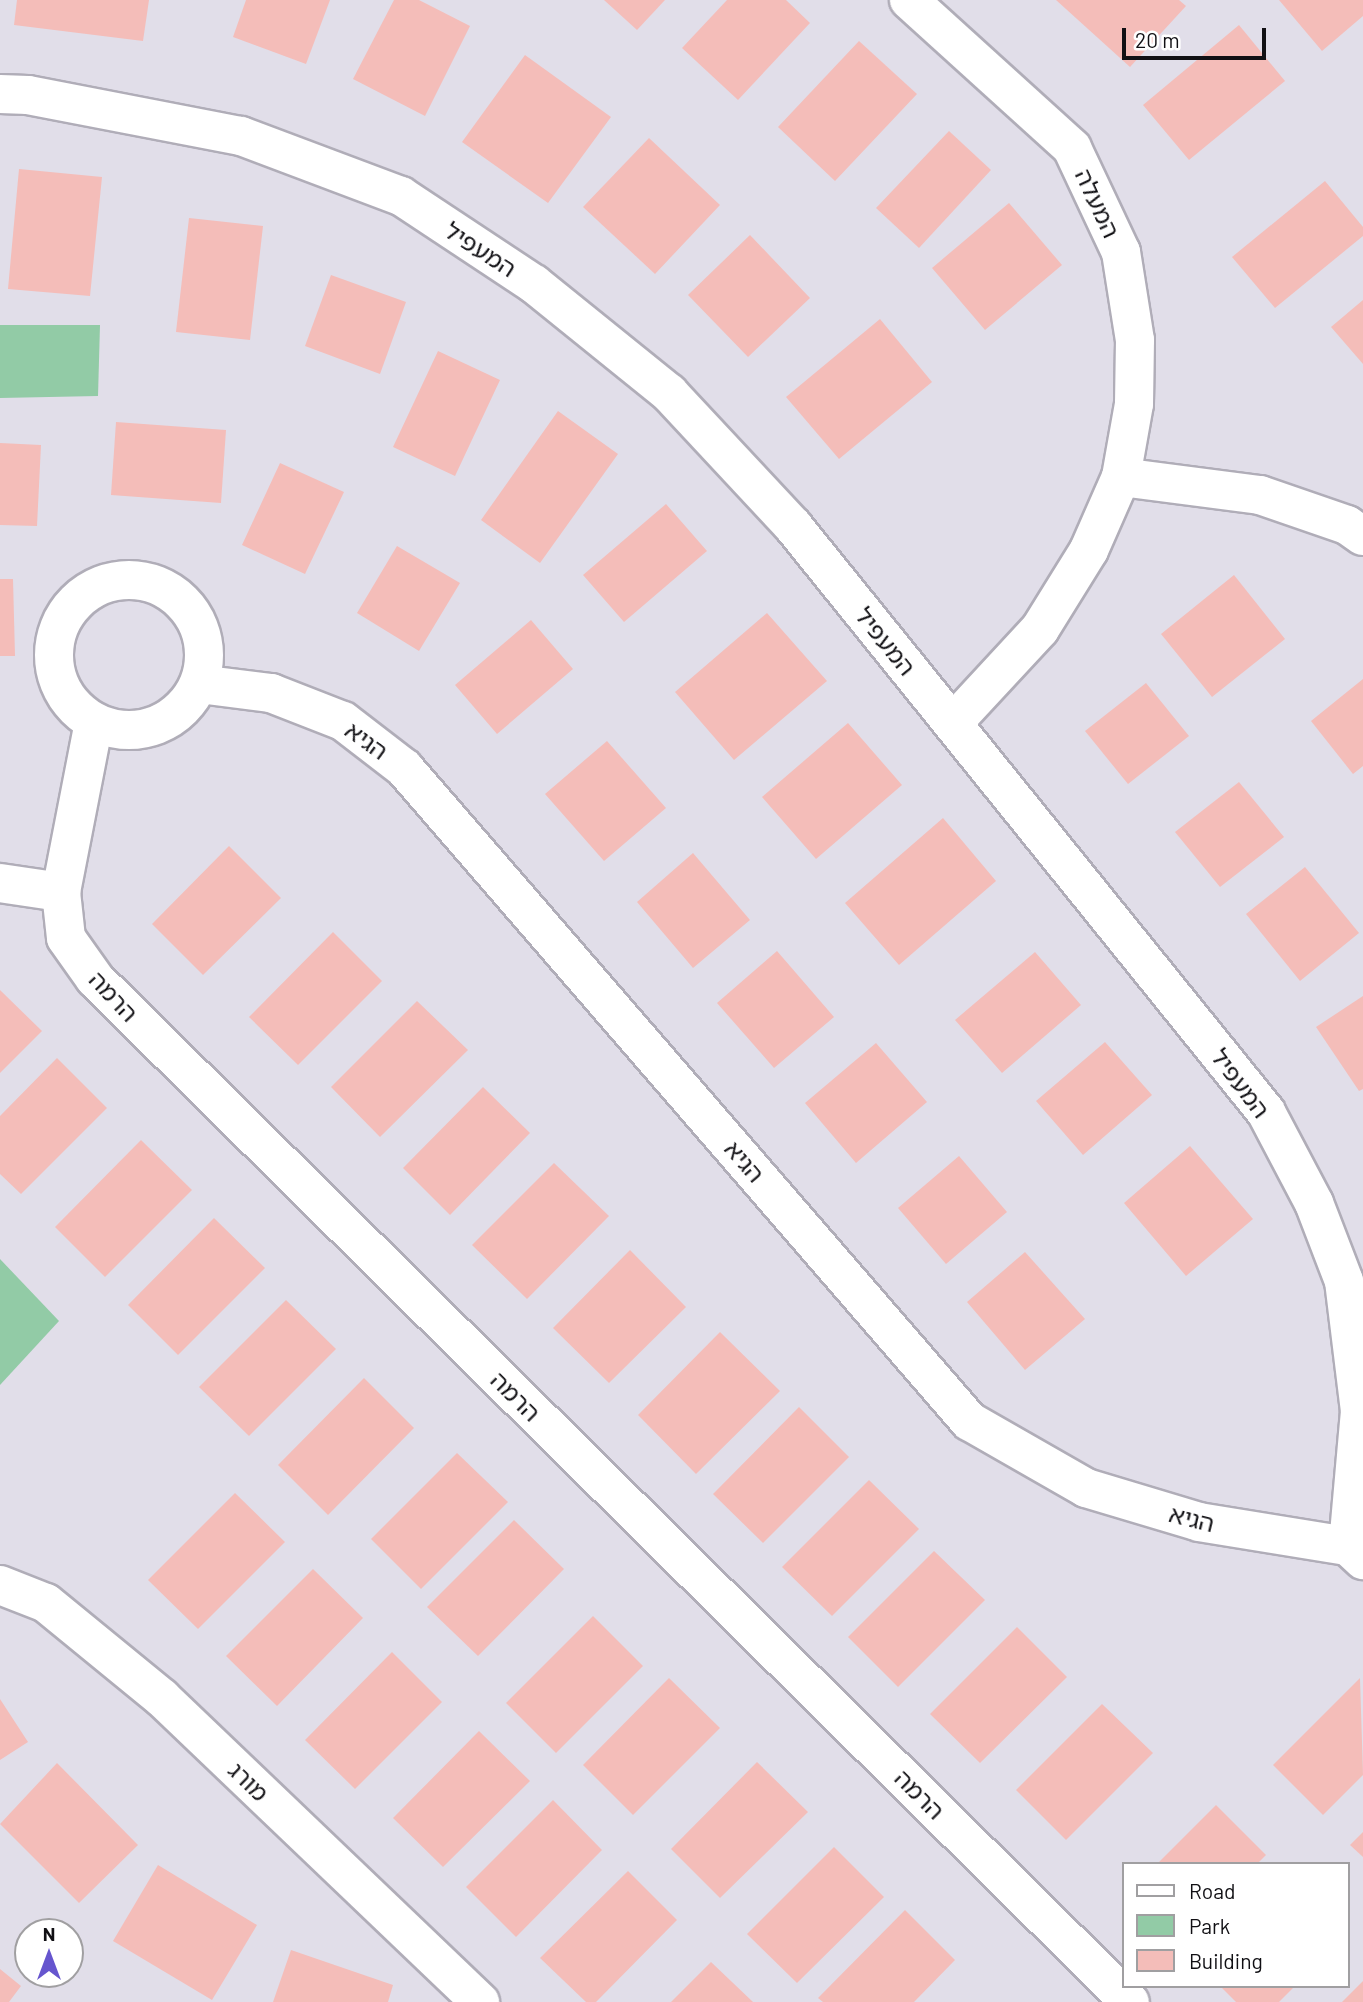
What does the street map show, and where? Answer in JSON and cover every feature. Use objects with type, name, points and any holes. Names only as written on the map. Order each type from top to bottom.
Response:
[{"type":"street","name":"המעלה","points":[[909,0],[1073,148],[1121,252],[1135,340],[1134,404],[1121,477],[1089,550],[1041,629],[953,723]]},
{"type":"street","name":"המעפיל","points":[[0,94],[28,95],[242,136],[401,196],[534,284],[669,393],[793,526],[1266,1112],[1314,1203],[1344,1280],[1360,1411],[1356,1553]]},
{"type":"street","points":[[1121,477],[1260,495],[1347,525],[1363,536]]},
{"type":"street","points":[[138,580],[160,586],[179,599],[203,639],[199,684],[181,710],[155,727],[124,730],[94,722],[75,708],[54,668],[61,622],[93,589],[138,580]]},
{"type":"street","name":"הגיא","points":[[199,684],[271,693],[343,721],[404,768],[969,1421],[1086,1488],[1199,1522],[1356,1553]]},
{"type":"street","name":"הרמה","points":[[94,722],[61,892],[66,938],[95,979],[1130,2002]]},
{"type":"street","points":[[0,883],[61,892]]},
{"type":"street","name":"מורג","points":[[0,1585],[46,1603],[162,1698],[480,2002]]},
{"type":"green space","points":[[0,325],[100,325],[98,396],[0,398]]},
{"type":"green space","points":[[0,1259],[59,1321],[0,1385]]},
{"type":"building","points":[[17,0],[149,0],[143,41],[14,25]]},
{"type":"building","points":[[246,0],[330,0],[306,64],[233,37]]},
{"type":"building","points":[[394,0],[419,0],[470,26],[425,116],[353,79]]},
{"type":"building","points":[[604,0],[665,0],[637,30]]},
{"type":"building","points":[[727,0],[786,0],[810,23],[738,100],[682,48]]},
{"type":"building","points":[[1056,0],[1179,0],[1186,6],[1130,67]]},
{"type":"building","points":[[1279,0],[1363,0],[1363,16],[1322,51]]},
{"type":"building","points":[[1239,25],[1285,81],[1189,160],[1143,105]]},
{"type":"building","points":[[859,41],[917,94],[835,181],[778,127]]},
{"type":"building","points":[[525,55],[611,117],[548,203],[462,142]]},
{"type":"building","points":[[949,131],[991,170],[919,248],[876,208]]},
{"type":"building","points":[[649,138],[720,205],[655,274],[583,207]]},
{"type":"building","points":[[19,169],[102,177],[90,296],[8,289]]},
{"type":"building","points":[[1325,181],[1363,227],[1363,236],[1275,308],[1232,257]]},
{"type":"building","points":[[1009,203],[1062,265],[985,330],[932,268]]},
{"type":"building","points":[[189,218],[263,226],[250,340],[176,332]]},
{"type":"building","points":[[750,235],[810,298],[748,357],[688,295]]},
{"type":"building","points":[[331,275],[406,302],[380,374],[305,346]]},
{"type":"building","points":[[1363,300],[1363,364],[1331,327]]},
{"type":"building","points":[[880,319],[932,382],[839,459],[786,397]]},
{"type":"building","points":[[438,351],[500,380],[455,476],[393,447]]},
{"type":"building","points":[[558,411],[618,454],[540,563],[481,520]]},
{"type":"building","points":[[116,422],[226,430],[221,503],[111,495]]},
{"type":"building","points":[[0,443],[41,445],[37,526],[0,525]]},
{"type":"building","points":[[280,463],[344,492],[305,574],[242,545]]},
{"type":"building","points":[[666,504],[707,551],[624,622],[583,575]]},
{"type":"building","points":[[397,546],[460,583],[419,651],[357,613]]},
{"type":"building","points":[[1234,575],[1285,639],[1212,697],[1161,634]]},
{"type":"building","points":[[0,579],[13,579],[15,656],[0,656]]},
{"type":"building","points":[[767,613],[827,681],[734,760],[675,692]]},
{"type":"building","points":[[531,620],[573,669],[497,734],[455,685]]},
{"type":"building","points":[[1363,679],[1363,766],[1353,774],[1311,721]]},
{"type":"building","points":[[1146,683],[1189,736],[1128,784],[1085,731]]},
{"type":"building","points":[[848,723],[902,785],[816,859],[762,797]]},
{"type":"building","points":[[607,741],[666,808],[604,861],[545,794]]},
{"type":"building","points":[[1239,782],[1284,837],[1220,887],[1175,832]]},
{"type":"building","points":[[943,818],[996,881],[899,965],[845,903]]},
{"type":"building","points":[[229,846],[281,898],[203,975],[152,924]]},
{"type":"building","points":[[693,853],[750,920],[693,968],[637,902]]},
{"type":"building","points":[[1305,867],[1359,933],[1300,981],[1246,914]]},
{"type":"building","points":[[333,932],[382,981],[298,1065],[249,1017]]},
{"type":"building","points":[[777,951],[834,1017],[774,1068],[717,1003]]},
{"type":"building","points":[[1035,952],[1081,1005],[1002,1073],[955,1020]]},
{"type":"building","points":[[0,990],[42,1031],[0,1073]]},
{"type":"building","points":[[1363,996],[1363,1089],[1359,1091],[1316,1027]]},
{"type":"building","points":[[417,1001],[468,1050],[380,1137],[331,1087]]},
{"type":"building","points":[[1105,1042],[1152,1095],[1083,1155],[1036,1101]]},
{"type":"building","points":[[876,1043],[927,1102],[856,1163],[805,1103]]},
{"type":"building","points":[[57,1058],[107,1108],[21,1194],[0,1174],[0,1116]]},
{"type":"building","points":[[483,1087],[530,1133],[450,1215],[403,1168]]},
{"type":"building","points":[[141,1140],[192,1190],[105,1277],[55,1227]]},
{"type":"building","points":[[1190,1146],[1253,1219],[1186,1276],[1124,1203]]},
{"type":"building","points":[[959,1156],[1007,1212],[946,1264],[898,1208]]},
{"type":"building","points":[[554,1163],[609,1216],[527,1299],[472,1245]]},
{"type":"building","points":[[214,1218],[265,1268],[178,1355],[128,1305]]},
{"type":"building","points":[[630,1250],[686,1307],[609,1383],[553,1328]]},
{"type":"building","points":[[1025,1252],[1085,1319],[1025,1370],[967,1302]]},
{"type":"building","points":[[286,1300],[336,1349],[249,1436],[199,1387]]},
{"type":"building","points":[[720,1332],[780,1391],[696,1474],[638,1415]]},
{"type":"building","points":[[364,1378],[414,1428],[328,1515],[278,1465]]},
{"type":"building","points":[[799,1407],[849,1457],[763,1543],[713,1494]]},
{"type":"building","points":[[457,1453],[508,1502],[421,1589],[371,1539]]},
{"type":"building","points":[[869,1480],[919,1529],[832,1616],[782,1567]]},
{"type":"building","points":[[235,1493],[285,1542],[198,1629],[148,1580]]},
{"type":"building","points":[[514,1520],[564,1569],[478,1656],[427,1607]]},
{"type":"building","points":[[934,1551],[985,1600],[898,1687],[848,1637]]},
{"type":"building","points":[[313,1569],[363,1618],[277,1706],[226,1656]]},
{"type":"building","points":[[593,1616],[643,1666],[556,1753],[506,1703]]},
{"type":"building","points":[[1017,1627],[1067,1677],[980,1763],[930,1714]]},
{"type":"building","points":[[392,1652],[442,1702],[355,1789],[305,1740]]},
{"type":"building","points":[[669,1678],[720,1728],[633,1815],[583,1765]]},
{"type":"building","points":[[1360,1678],[1363,1775],[1323,1815],[1273,1765]]},
{"type":"building","points":[[0,1699],[28,1742],[0,1760]]},
{"type":"building","points":[[1102,1704],[1153,1753],[1066,1840],[1016,1790]]},
{"type":"building","points":[[479,1731],[530,1781],[443,1867],[393,1818]]},
{"type":"building","points":[[757,1762],[808,1812],[720,1898],[671,1849]]},
{"type":"building","points":[[57,1763],[138,1845],[79,1903],[0,1824]]},
{"type":"building","points":[[553,1800],[602,1850],[516,1937],[466,1887]]},
{"type":"building","points":[[1216,1805],[1266,1855],[1259,1862],[1159,1862]]},
{"type":"building","points":[[1363,1832],[1363,1857],[1350,1845]]},
{"type":"building","points":[[834,1847],[884,1897],[797,1983],[747,1934]]},
{"type":"building","points":[[158,1865],[257,1925],[212,2000],[113,1941]]},
{"type":"building","points":[[628,1871],[677,1920],[596,2002],[586,2002],[540,1958]]},
{"type":"building","points":[[905,1910],[955,1960],[914,2002],[823,2002],[818,1998]]},
{"type":"building","points":[[291,1950],[393,1985],[388,2002],[273,2002]]},
{"type":"building","points":[[711,1962],[753,2002],[671,2002]]},
{"type":"building","points":[[0,1969],[14,1980],[14,1988],[20,1988],[9,2002],[0,2002]]},
{"type":"building","points":[[1363,1981],[1363,2002],[1342,2002]]},
{"type":"building","points":[[1222,1988],[1293,1988],[1279,2002],[1236,2002]]}]
